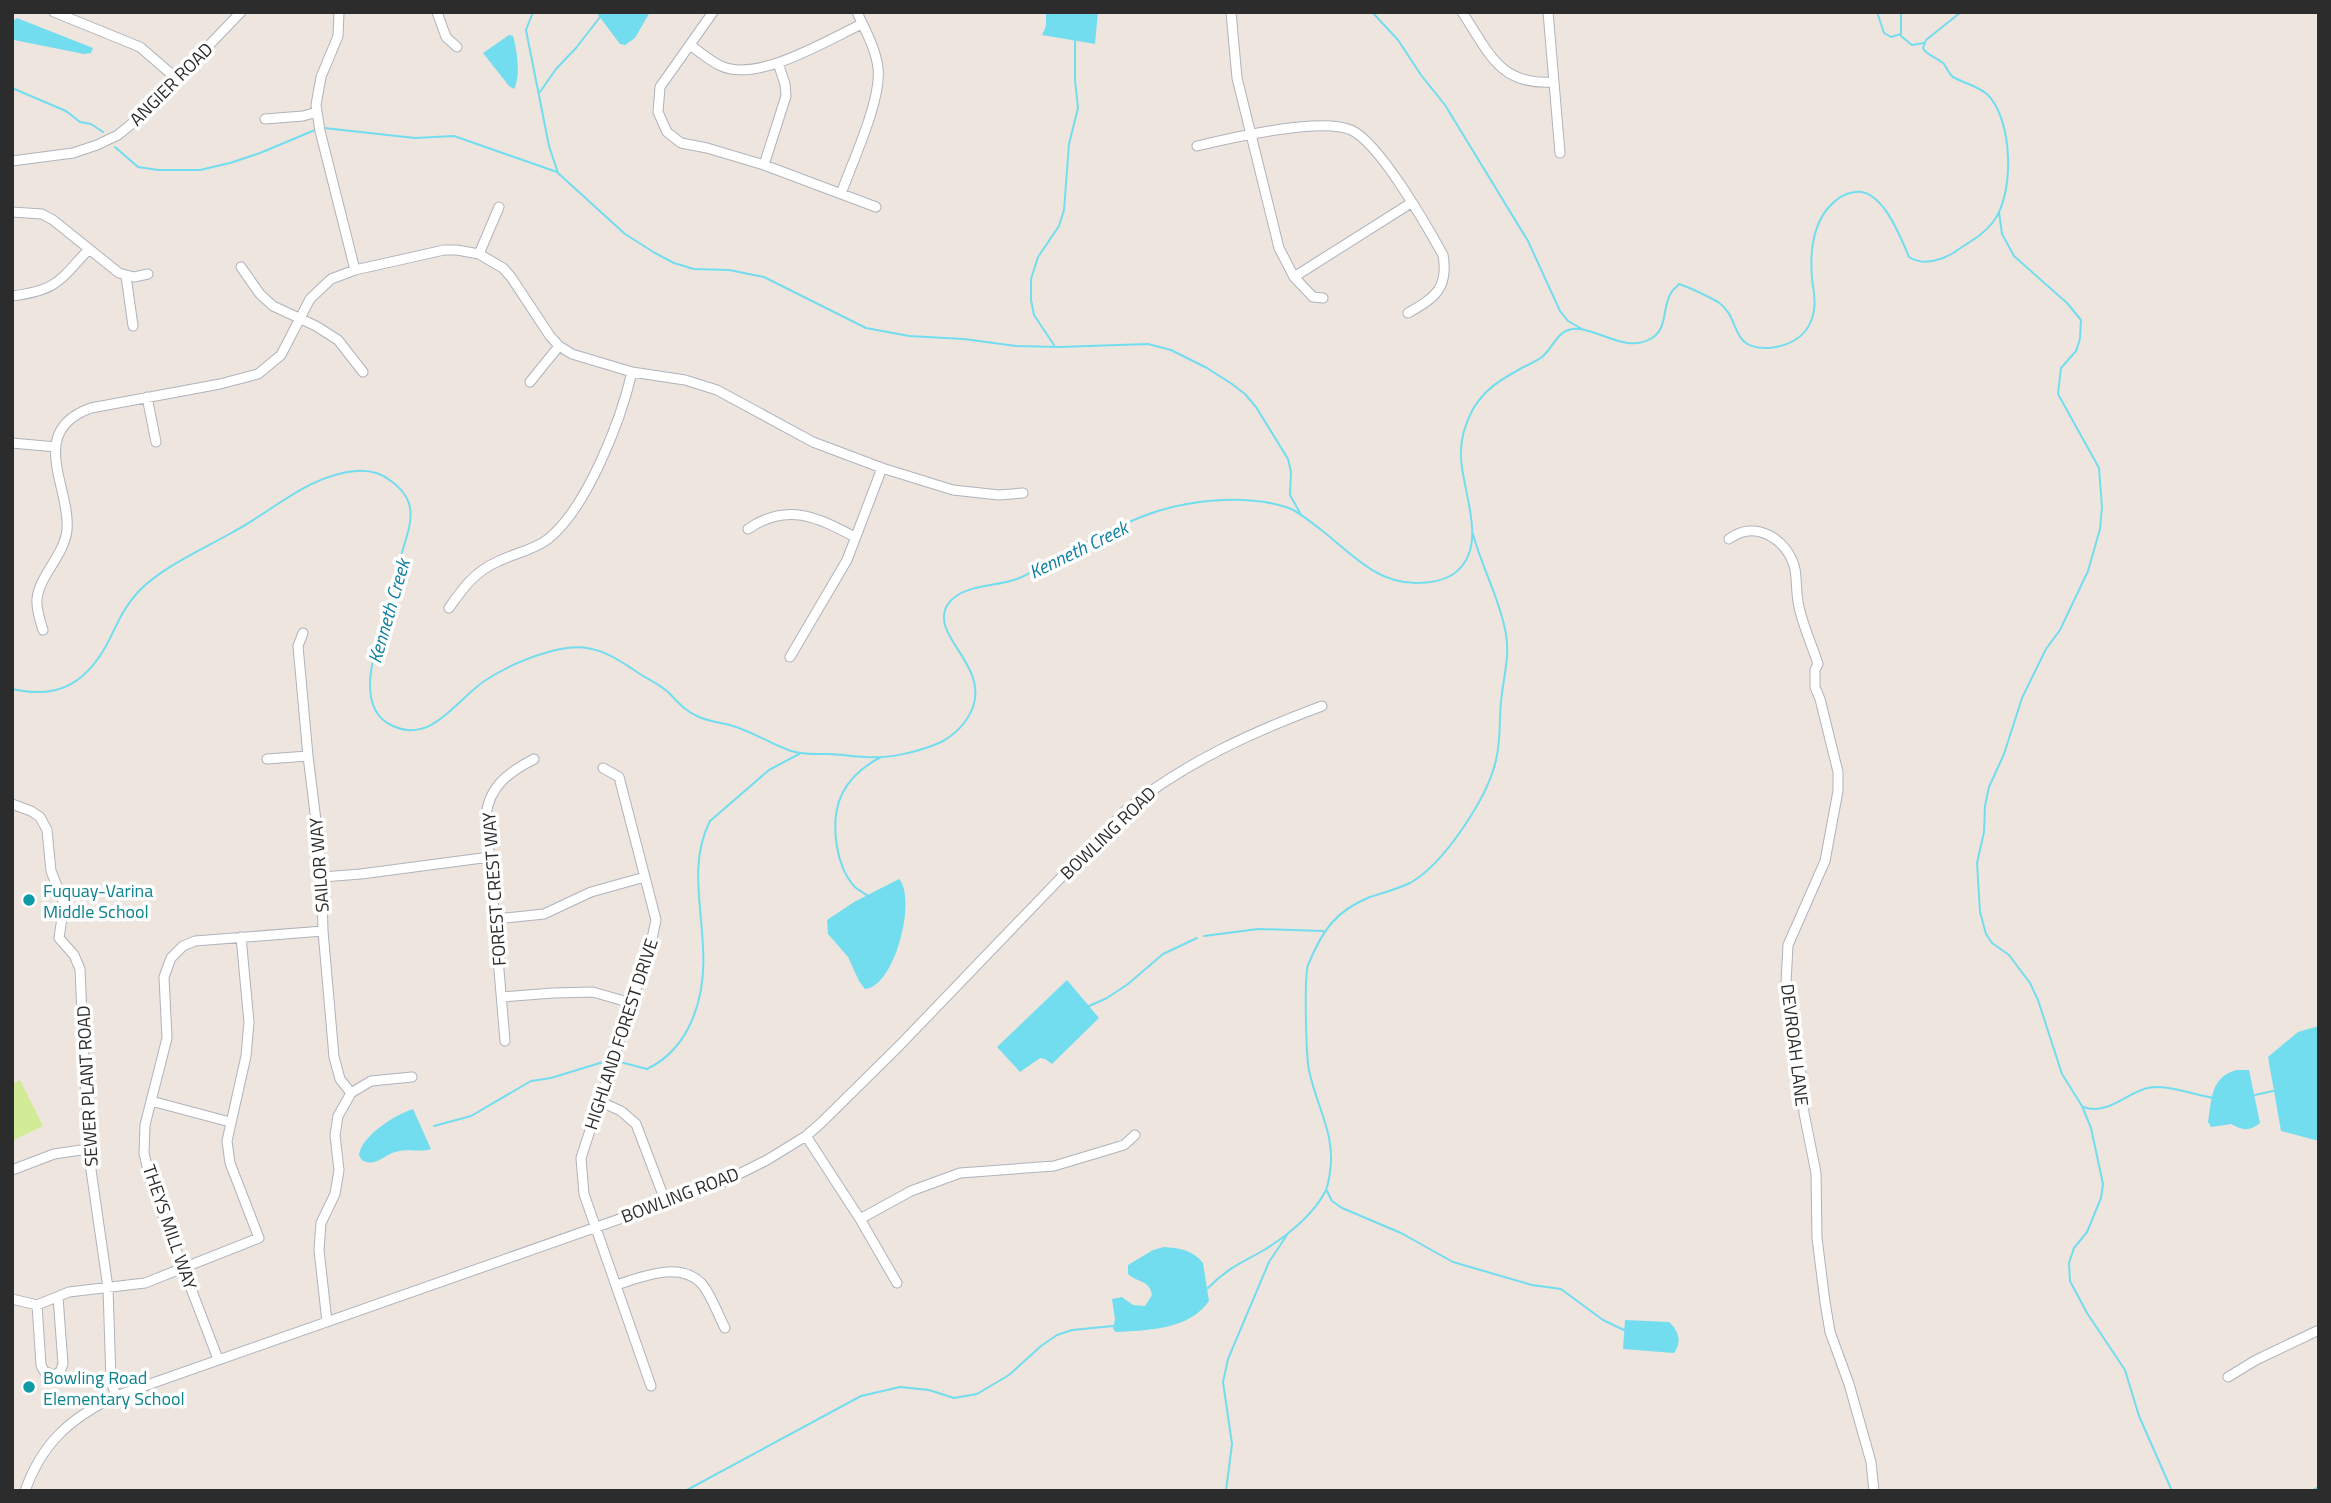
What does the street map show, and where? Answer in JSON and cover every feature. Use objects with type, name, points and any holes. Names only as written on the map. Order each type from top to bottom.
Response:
[{"type":"street","points":[[54,12],[78,16],[140,47],[177,79]]},
{"type":"street","name":"ANGIER ROAD","points":[[12,161],[66,154],[108,140],[131,125],[241,12]]},
{"type":"street","points":[[339,12],[338,36],[319,85],[317,113],[355,270]]},
{"type":"street","points":[[713,12],[660,87],[658,112],[662,124],[673,138],[681,143],[764,165],[876,207]]},
{"type":"street","points":[[841,194],[879,80],[875,53],[856,12]]},
{"type":"street","points":[[1231,12],[1235,68],[1279,248],[1294,277],[1313,296],[1323,298]]},
{"type":"street","points":[[1462,12],[1494,59],[1508,74],[1531,82],[1554,82]]},
{"type":"street","points":[[1548,12],[1560,153]]},
{"type":"street","points":[[441,13],[446,37],[457,47]]},
{"type":"street","points":[[690,45],[722,67],[738,71],[757,70],[862,24]]},
{"type":"street","points":[[764,165],[786,96],[778,63]]},
{"type":"street","points":[[265,119],[303,117],[317,113]]},
{"type":"street","points":[[1198,146],[1250,133],[1330,126],[1351,130],[1372,144],[1437,245],[1445,267],[1443,281],[1437,293],[1408,313]]},
{"type":"street","points":[[1294,277],[1411,203]]},
{"type":"street","points":[[480,254],[499,207]]},
{"type":"street","points":[[12,212],[42,214],[53,220],[119,273],[134,277],[148,274]]},
{"type":"street","points":[[12,296],[45,291],[55,285],[89,248]]},
{"type":"street","points":[[43,630],[37,596],[67,533],[66,513],[56,470],[56,447],[63,428],[79,413],[91,408],[220,384],[258,374],[281,355],[310,299],[324,284],[355,270],[444,250],[480,254],[503,268],[559,346],[581,357],[632,372],[685,380],[717,390],[813,442],[882,468],[953,490],[999,495],[1023,493]]},
{"type":"street","points":[[241,267],[260,294],[273,306],[338,340],[363,372]]},
{"type":"street","points":[[127,276],[133,326]]},
{"type":"street","points":[[530,382],[559,346]]},
{"type":"street","points":[[449,608],[469,579],[484,568],[548,539],[567,519],[612,437],[625,403],[632,372]]},
{"type":"street","points":[[147,397],[156,442]]},
{"type":"street","points":[[12,443],[56,447]]},
{"type":"street","points":[[790,657],[847,561],[882,468]]},
{"type":"street","points":[[748,529],[761,520],[783,514],[809,516],[856,537]]},
{"type":"street","name":"DEVROAH LANE","points":[[1729,539],[1752,530],[1772,536],[1787,551],[1794,568],[1799,608],[1818,664],[1815,670],[1815,687],[1839,772],[1837,801],[1825,861],[1788,945],[1786,984],[1801,1073],[1804,1113],[1816,1174],[1817,1238],[1830,1332],[1849,1384],[1871,1462],[1874,1491]]},
{"type":"street","name":"SAILOR WAY","points":[[303,633],[298,646],[322,877],[323,931],[334,1057],[340,1079],[351,1093]]},
{"type":"street","name":"BOWLING ROAD","points":[[25,1491],[33,1466],[58,1435],[98,1405],[116,1396],[719,1184],[767,1160],[806,1136],[900,1045],[1126,810],[1158,784],[1212,755],[1271,725],[1322,706]]},
{"type":"street","points":[[267,759],[308,756]]},
{"type":"street","name":"FOREST CREST WAY","points":[[505,1041],[486,816],[491,797],[501,780],[534,759]]},
{"type":"street","name":"HIGHLAND FOREST DRIVE","points":[[603,768],[619,777],[656,920],[601,1102],[581,1158],[584,1194],[651,1386]]},
{"type":"street","name":"SEWER PLANT ROAD","points":[[12,804],[31,811],[44,823],[51,871],[64,904],[59,938],[74,955],[80,969],[88,1149],[108,1288],[110,1364],[116,1396]]},
{"type":"street","points":[[322,877],[490,857]]},
{"type":"street","points":[[495,919],[544,914],[591,892],[645,877]]},
{"type":"street","name":"THEYS MILL WAY","points":[[218,1359],[151,1184],[144,1153],[145,1125],[167,1038],[164,977],[171,958],[183,946],[195,941],[323,931]]},
{"type":"street","points":[[12,1299],[37,1305],[69,1292],[145,1283],[259,1238],[230,1163],[227,1141],[246,1056],[249,1022],[241,937]]},
{"type":"street","points":[[502,998],[593,992],[631,1003]]},
{"type":"street","points":[[327,1322],[319,1250],[321,1223],[335,1195],[339,1170],[335,1135],[338,1116],[351,1093],[371,1081],[412,1077]]},
{"type":"street","points":[[151,1101],[230,1122]]},
{"type":"street","points":[[601,1102],[621,1111],[636,1124],[666,1203]]},
{"type":"street","points":[[860,1219],[911,1191],[960,1173],[1054,1166],[1124,1145],[1135,1135]]},
{"type":"street","points":[[806,1136],[860,1219],[897,1283]]},
{"type":"street","points":[[12,1170],[54,1154],[88,1149]]},
{"type":"street","points":[[616,1285],[657,1273],[682,1272],[702,1284],[724,1328]]},
{"type":"street","points":[[37,1305],[41,1365],[44,1371],[54,1375],[60,1372],[63,1364],[58,1297]]},
{"type":"street","points":[[2228,1377],[2319,1329]]},
{"type":"green space","points":[[20,1080],[43,1126],[12,1141],[12,1084]]},
{"type":"water","points":[[596,12],[650,12],[635,38],[625,45],[620,44]]},
{"type":"water","points":[[1046,12],[1098,12],[1095,44],[1042,35],[1046,26]]},
{"type":"water","points":[[17,18],[93,48],[91,53],[84,54],[14,40],[13,21]]},
{"type":"water","points":[[509,35],[513,36],[518,63],[514,89],[483,53]]},
{"type":"water","points":[[899,879],[904,889],[906,904],[900,940],[886,974],[876,984],[865,989],[848,957],[828,934],[827,920],[854,902]]},
{"type":"water","points":[[1067,980],[1099,1018],[1052,1064],[1040,1058],[1020,1072],[997,1047]]},
{"type":"water","points":[[2319,1026],[2319,1141],[2281,1131],[2268,1057],[2298,1032]]},
{"type":"water","points":[[2236,1070],[2249,1070],[2260,1123],[2249,1129],[2231,1124],[2211,1127],[2208,1122],[2214,1090],[2221,1078]]},
{"type":"water","points":[[413,1109],[431,1149],[398,1151],[373,1162],[362,1160],[359,1155],[361,1148],[372,1133]]},
{"type":"water","points":[[1164,1247],[1185,1250],[1203,1263],[1209,1301],[1191,1318],[1167,1327],[1116,1332],[1113,1329],[1115,1319],[1112,1299],[1122,1297],[1133,1305],[1145,1306],[1152,1295],[1146,1284],[1128,1274],[1128,1265],[1153,1250]]},
{"type":"water","points":[[1625,1320],[1669,1322],[1678,1337],[1674,1353],[1623,1349]]},
{"type":"waterway","points":[[533,12],[526,30],[549,146],[558,173],[625,234],[674,263],[694,269],[729,270],[764,277],[866,328],[909,336],[964,339],[1016,346],[1148,344],[1171,350],[1232,384],[1256,407],[1288,459],[1291,472],[1290,495],[1300,513]]},
{"type":"waterway","points":[[540,92],[604,12]]},
{"type":"waterway","points":[[1372,12],[1398,40],[1445,105],[1528,241],[1560,311],[1568,321],[1582,329]]},
{"type":"waterway","points":[[1877,12],[1884,33],[1891,37],[1901,34]]},
{"type":"waterway","points":[[1901,12],[1901,36],[1912,45],[1924,43]]},
{"type":"waterway","name":"Kenneth Creek","points":[[12,689],[42,692],[67,686],[88,671],[106,646],[133,598],[159,574],[322,479],[356,471],[375,473],[387,478],[401,490],[410,509],[409,528],[392,597],[376,646],[370,684],[372,701],[378,715],[391,725],[406,730],[431,725],[486,680],[515,664],[546,653],[577,647],[596,650],[621,661],[660,686],[685,709],[697,716],[740,729],[791,751],[874,757],[893,756],[922,749],[955,733],[964,724],[973,707],[973,677],[951,639],[944,616],[948,604],[954,598],[970,589],[1023,577],[1061,555],[1141,517],[1176,506],[1214,500],[1272,503],[1289,508],[1305,517],[1364,565],[1388,578],[1416,583],[1444,579],[1464,564],[1470,551],[1472,520],[1462,471],[1461,451],[1470,415],[1488,390],[1542,357],[1566,331],[1580,329],[1625,343],[1643,342],[1657,334],[1663,323],[1668,299],[1679,284],[1718,302],[1747,344],[1769,348],[1782,346],[1800,337],[1813,316],[1811,270],[1815,232],[1828,208],[1843,195],[1865,193],[1882,205],[1909,257],[1915,260],[1928,262],[1948,256],[1977,237],[1993,222],[2005,194],[2008,176],[2006,138],[1996,106],[1987,94],[1953,77],[1944,64],[1923,48],[1926,40],[1961,12]]},
{"type":"waterway","points":[[1054,345],[1034,315],[1031,279],[1038,257],[1059,226],[1064,210],[1069,144],[1078,108],[1075,41]]},
{"type":"waterway","points":[[12,88],[66,111],[80,122],[91,124],[103,132]]},
{"type":"waterway","points":[[324,128],[415,138],[454,136],[557,172]]},
{"type":"waterway","points":[[115,147],[138,167],[200,170],[260,153],[315,130]]},
{"type":"waterway","points":[[1999,212],[2002,234],[2014,256],[2067,303],[2081,320],[2076,351],[2061,368],[2058,394],[2099,468],[2102,507],[2100,529],[2088,571],[2060,630],[2046,649],[2022,698],[2004,754],[1989,787],[1977,863],[1980,912],[1986,934],[1992,943],[2009,955],[2030,983],[2062,1074],[2082,1106],[2091,1128],[2103,1184],[2101,1198],[2087,1232],[2074,1248],[2069,1263],[2070,1281],[2087,1313],[2125,1370],[2139,1416],[2172,1491]]},
{"type":"waterway","points":[[1208,1288],[1228,1271],[1290,1232],[1314,1209],[1327,1188],[1330,1145],[1309,1070],[1306,1033],[1307,972],[1319,942],[1331,924],[1348,909],[1370,897],[1410,883],[1437,861],[1463,828],[1491,775],[1499,745],[1507,643],[1500,608],[1473,534]]},
{"type":"waterway","points":[[620,1062],[647,1069],[675,1048],[693,1019],[702,985],[703,967],[698,868],[710,821],[769,770],[799,754]]},
{"type":"waterway","points":[[868,896],[855,887],[843,868],[837,847],[836,818],[842,794],[849,783],[881,757]]},
{"type":"waterway","points":[[1204,936],[1258,929],[1323,931]]},
{"type":"waterway","points":[[1087,1007],[1128,984],[1163,954],[1197,938]]},
{"type":"waterway","points":[[434,1126],[471,1116],[531,1081],[551,1078],[603,1062]]},
{"type":"waterway","points":[[2083,1107],[2107,1107],[2152,1087],[2214,1098]]},
{"type":"waterway","points":[[2255,1095],[2273,1091]]},
{"type":"waterway","points":[[1327,1191],[1332,1201],[1342,1208],[1401,1233],[1453,1262],[1532,1285],[1561,1289],[1603,1320],[1624,1330]]},
{"type":"waterway","points":[[1226,1491],[1232,1444],[1223,1382],[1228,1359],[1269,1262],[1287,1235]]},
{"type":"waterway","points":[[685,1491],[861,1396],[900,1387],[929,1390],[954,1398],[977,1394],[1009,1375],[1057,1335],[1072,1330],[1113,1326]]},
{"type":"waterway","points":[[2311,1491],[2319,1487]]},
{"type":"place","name":"Fuquay-Varina Middle School","points":[[29,900]]},
{"type":"place","name":"Bowling Road Elementary School","points":[[29,1387]]}]
